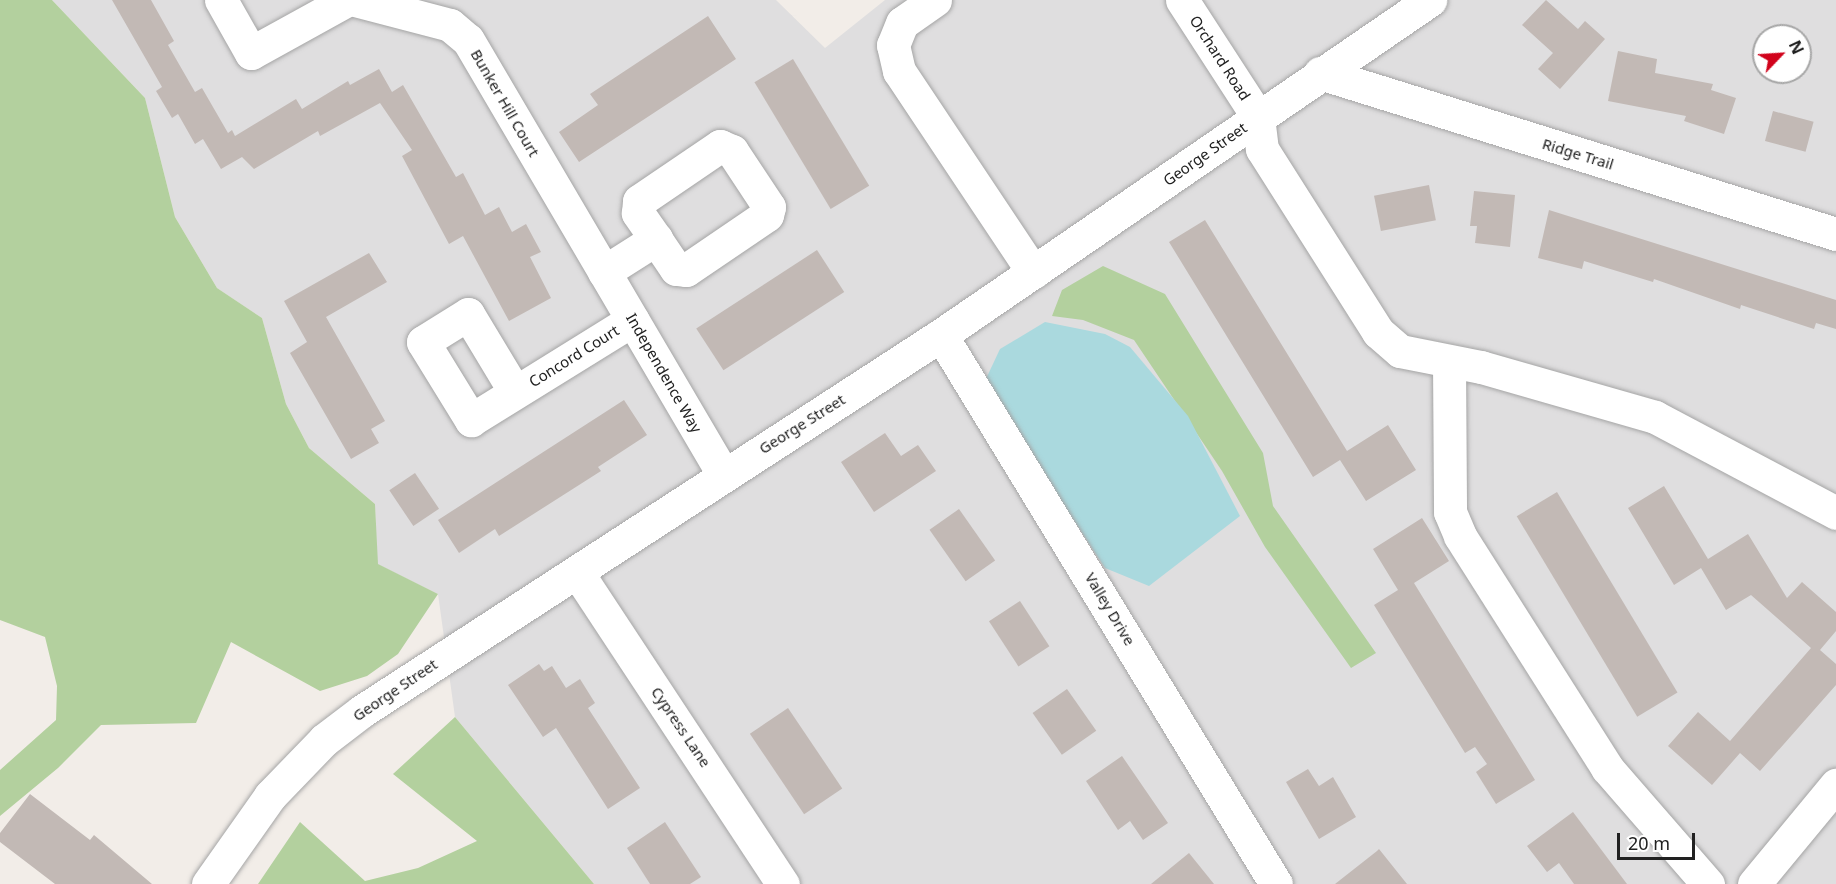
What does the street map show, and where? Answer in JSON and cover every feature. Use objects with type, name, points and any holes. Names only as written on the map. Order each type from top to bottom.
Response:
[{"type":"street","points":[[221,0],[251,53],[306,10],[347,0]]},
{"type":"street","name":"Bunker Hill Court","points":[[355,0],[461,31],[604,272]]},
{"type":"street","points":[[935,0],[902,22],[893,45],[899,71],[1034,272]]},
{"type":"street","name":"Orchard Road","points":[[1182,0],[1258,117]]},
{"type":"street","name":"George Street","points":[[208,884],[270,796],[324,740],[362,711],[723,474],[941,335],[1320,73],[1430,0]]},
{"type":"street","name":"Ridge Trail","points":[[1320,73],[1836,234]]},
{"type":"street","points":[[1258,117],[1262,149],[1378,332],[1400,351],[1481,367],[1655,417],[1836,513]]},
{"type":"street","points":[[604,272],[656,239]]},
{"type":"street","name":"Independence Way","points":[[604,272],[723,474]]},
{"type":"street","name":"Concord Court","points":[[515,392],[632,320]]},
{"type":"street","name":"Valley Drive","points":[[941,335],[1276,884]]},
{"type":"street","points":[[1449,362],[1450,512],[1460,536],[1607,768],[1708,884]]},
{"type":"street","name":"Cypress Lane","points":[[577,572],[783,884]]},
{"type":"street","points":[[1754,884],[1836,785]]},
{"type":"shaded area","points":[[52,0],[776,0],[825,48],[885,0],[1836,0],[1836,884],[594,884],[455,717],[438,594],[377,564],[375,504],[309,448],[286,404],[262,318],[217,288],[175,217],[145,98]]},
{"type":"green space","points":[[0,0],[52,0],[145,98],[175,217],[217,288],[262,318],[286,404],[309,448],[375,504],[378,564],[438,594],[398,654],[367,676],[320,691],[231,642],[196,723],[101,725],[58,768],[0,816],[0,770],[56,720],[57,686],[45,637],[0,620]]},
{"type":"green space","points":[[1103,266],[1165,294],[1263,453],[1273,506],[1376,653],[1351,668],[1265,547],[1222,471],[1134,340],[1083,320],[1052,316],[1062,290]]},
{"type":"green space","points":[[455,717],[594,884],[258,884],[300,822],[365,881],[418,868],[477,841],[393,774]]},
{"type":"water","points":[[1045,322],[1105,334],[1130,347],[1188,416],[1240,516],[1149,586],[1105,568],[984,383],[1000,349]]},
{"type":"building","points":[[112,0],[151,0],[174,41],[168,45],[195,92],[202,88],[228,133],[232,130],[235,136],[296,99],[302,109],[348,81],[350,85],[379,69],[392,92],[403,85],[456,177],[463,173],[485,215],[499,207],[512,232],[526,224],[541,252],[530,257],[551,298],[509,321],[463,236],[449,244],[402,156],[412,150],[380,103],[320,136],[318,131],[254,169],[242,157],[221,169],[203,139],[195,144],[178,114],[172,118],[156,91],[162,87]]},
{"type":"building","points":[[1546,0],[1578,29],[1585,21],[1605,39],[1560,89],[1538,69],[1553,53],[1522,25]]},
{"type":"building","points":[[708,16],[736,59],[579,162],[559,132],[598,105],[590,94]]},
{"type":"building","points":[[1618,51],[1657,59],[1655,73],[1713,84],[1711,90],[1736,98],[1724,134],[1684,121],[1686,116],[1608,101]]},
{"type":"building","points":[[793,59],[869,186],[831,209],[754,82]]},
{"type":"building","points":[[1773,111],[1814,122],[1806,152],[1765,141]]},
{"type":"building","points":[[1429,185],[1436,220],[1381,231],[1374,196]]},
{"type":"building","points":[[1474,191],[1515,195],[1510,247],[1475,243],[1477,226],[1470,226]]},
{"type":"building","points":[[1549,210],[1836,300],[1836,329],[1816,323],[1814,329],[1741,305],[1740,309],[1654,279],[1653,282],[1584,261],[1582,269],[1538,258]]},
{"type":"building","points":[[1205,220],[1347,451],[1388,425],[1416,470],[1366,501],[1340,460],[1313,477],[1169,242]]},
{"type":"building","points":[[817,250],[844,292],[723,370],[696,328]]},
{"type":"building","points":[[369,253],[387,282],[326,317],[385,421],[371,429],[379,443],[351,459],[290,353],[307,342],[284,301]]},
{"type":"building","points":[[624,400],[647,435],[598,467],[601,471],[499,536],[495,529],[459,553],[438,520]]},
{"type":"building","points":[[885,433],[901,456],[918,445],[936,471],[874,512],[841,462]]},
{"type":"building","points":[[415,473],[439,509],[413,526],[389,490]]},
{"type":"building","points":[[1664,486],[1708,559],[1748,534],[1787,598],[1802,582],[1836,612],[1836,631],[1820,650],[1836,664],[1836,685],[1760,771],[1740,753],[1712,785],[1668,746],[1698,712],[1730,741],[1811,648],[1751,595],[1726,610],[1701,568],[1674,585],[1628,508]]},
{"type":"building","points":[[1557,492],[1678,693],[1637,717],[1517,516]]},
{"type":"building","points":[[959,509],[995,561],[966,581],[930,530]]},
{"type":"building","points":[[1422,518],[1449,561],[1414,583],[1535,780],[1496,804],[1476,772],[1487,764],[1475,747],[1465,753],[1374,605],[1398,590],[1373,549]]},
{"type":"building","points":[[1020,601],[1049,646],[1018,666],[989,621]]},
{"type":"building","points":[[539,664],[544,671],[552,666],[566,688],[580,679],[595,703],[588,708],[640,788],[608,809],[556,728],[543,737],[508,685]]},
{"type":"building","points":[[1067,689],[1096,731],[1062,755],[1033,713]]},
{"type":"building","points":[[788,708],[842,788],[804,814],[750,734]]},
{"type":"building","points":[[1122,756],[1168,823],[1143,840],[1130,821],[1118,830],[1086,781]]},
{"type":"building","points":[[1308,769],[1319,786],[1333,777],[1356,817],[1319,839],[1286,782]]},
{"type":"building","points":[[30,794],[90,840],[94,835],[152,884],[55,884],[0,842],[0,833]]},
{"type":"building","points":[[1573,812],[1627,884],[1574,884],[1559,863],[1547,872],[1527,846]]},
{"type":"building","points":[[665,822],[701,877],[690,884],[650,884],[627,848]]},
{"type":"building","points":[[1379,849],[1407,884],[1335,884],[1377,851]]},
{"type":"building","points":[[1189,853],[1214,884],[1151,884]]}]
